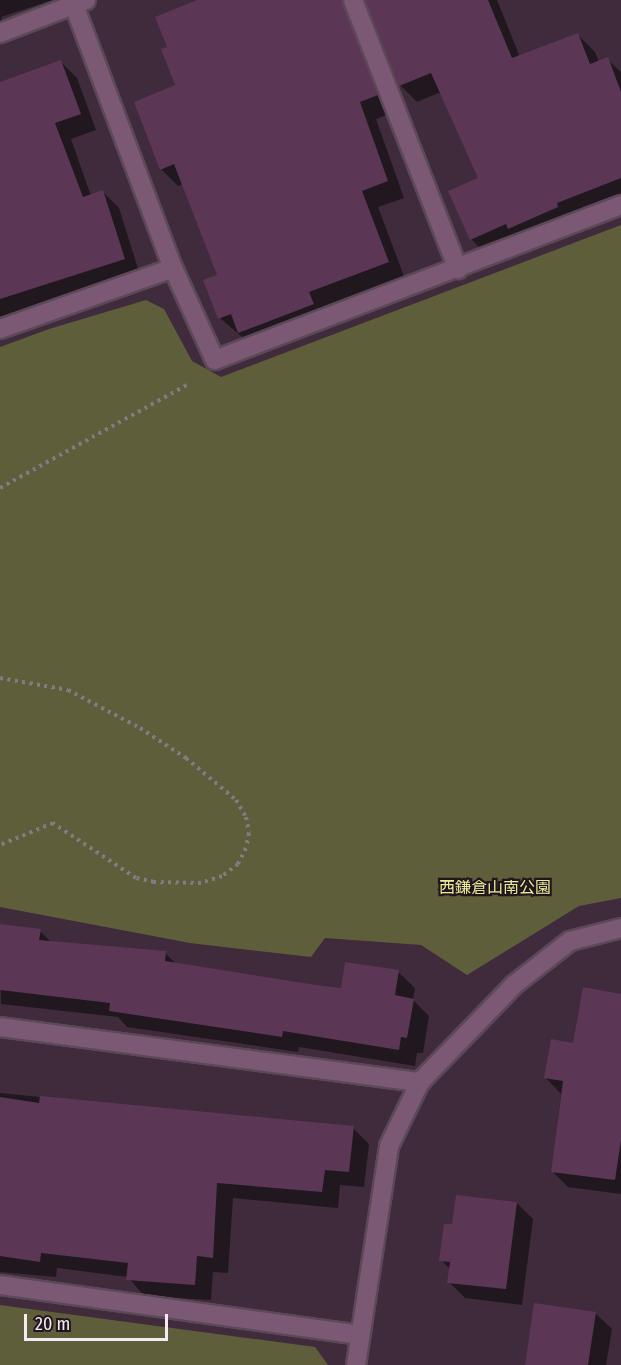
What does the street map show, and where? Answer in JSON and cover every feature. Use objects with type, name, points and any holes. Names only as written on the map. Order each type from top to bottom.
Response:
[{"type":"street","points":[[353,0],[458,269]]},
{"type":"street","points":[[0,33],[80,2],[173,267],[215,360],[621,205]]},
{"type":"street","points":[[0,329],[173,267]]},
{"type":"street","points":[[356,1365],[389,1146],[420,1082],[515,984],[570,941],[621,928]]},
{"type":"street","points":[[0,1027],[420,1082]]},
{"type":"street","points":[[0,1286],[359,1335]]},
{"type":"path","points":[[0,488],[195,381],[215,360]]},
{"type":"path","points":[[0,678],[68,690],[140,728],[186,758],[236,800],[246,817],[249,833],[246,848],[238,864],[222,876],[201,883],[154,882],[136,878],[53,823],[0,845]]},
{"type":"green space","name":"西鎌倉山南公園","points":[[621,225],[621,898],[579,906],[467,975],[421,945],[325,938],[311,957],[190,943],[0,907],[0,347],[49,329],[146,300],[164,309],[192,361],[221,377]]},
{"type":"green space","points":[[0,1305],[315,1347],[328,1365],[0,1365]]},
{"type":"building","points":[[197,0],[342,0],[378,95],[360,102],[388,181],[362,191],[389,262],[309,292],[314,304],[238,333],[231,314],[218,319],[203,280],[217,275],[174,164],[160,170],[134,102],[175,85],[161,49],[167,47],[155,17]]},
{"type":"building","points":[[365,0],[488,0],[512,58],[578,33],[590,64],[608,57],[621,92],[621,178],[557,203],[558,207],[508,229],[506,224],[470,240],[448,191],[478,178],[431,73],[399,86]]},
{"type":"building","points":[[61,60],[81,114],[55,123],[83,197],[103,190],[125,259],[0,299],[0,82]]},
{"type":"building","points":[[0,924],[41,929],[39,940],[166,951],[165,961],[341,988],[345,962],[399,970],[395,995],[414,999],[407,1038],[401,1037],[399,1050],[283,1031],[282,1037],[109,1011],[110,1003],[0,990]]},
{"type":"building","points":[[583,987],[621,994],[621,1140],[615,1180],[551,1172],[563,1081],[544,1078],[551,1039],[573,1043]]},
{"type":"building","points":[[40,1096],[354,1126],[349,1172],[325,1170],[322,1192],[217,1183],[213,1258],[197,1256],[195,1285],[126,1280],[128,1263],[41,1253],[40,1262],[0,1256],[0,1097],[39,1103]]},
{"type":"building","points":[[456,1195],[517,1202],[506,1289],[447,1283],[450,1262],[439,1261],[444,1224],[452,1224]]},
{"type":"building","points":[[534,1303],[596,1312],[588,1365],[525,1365]]}]
